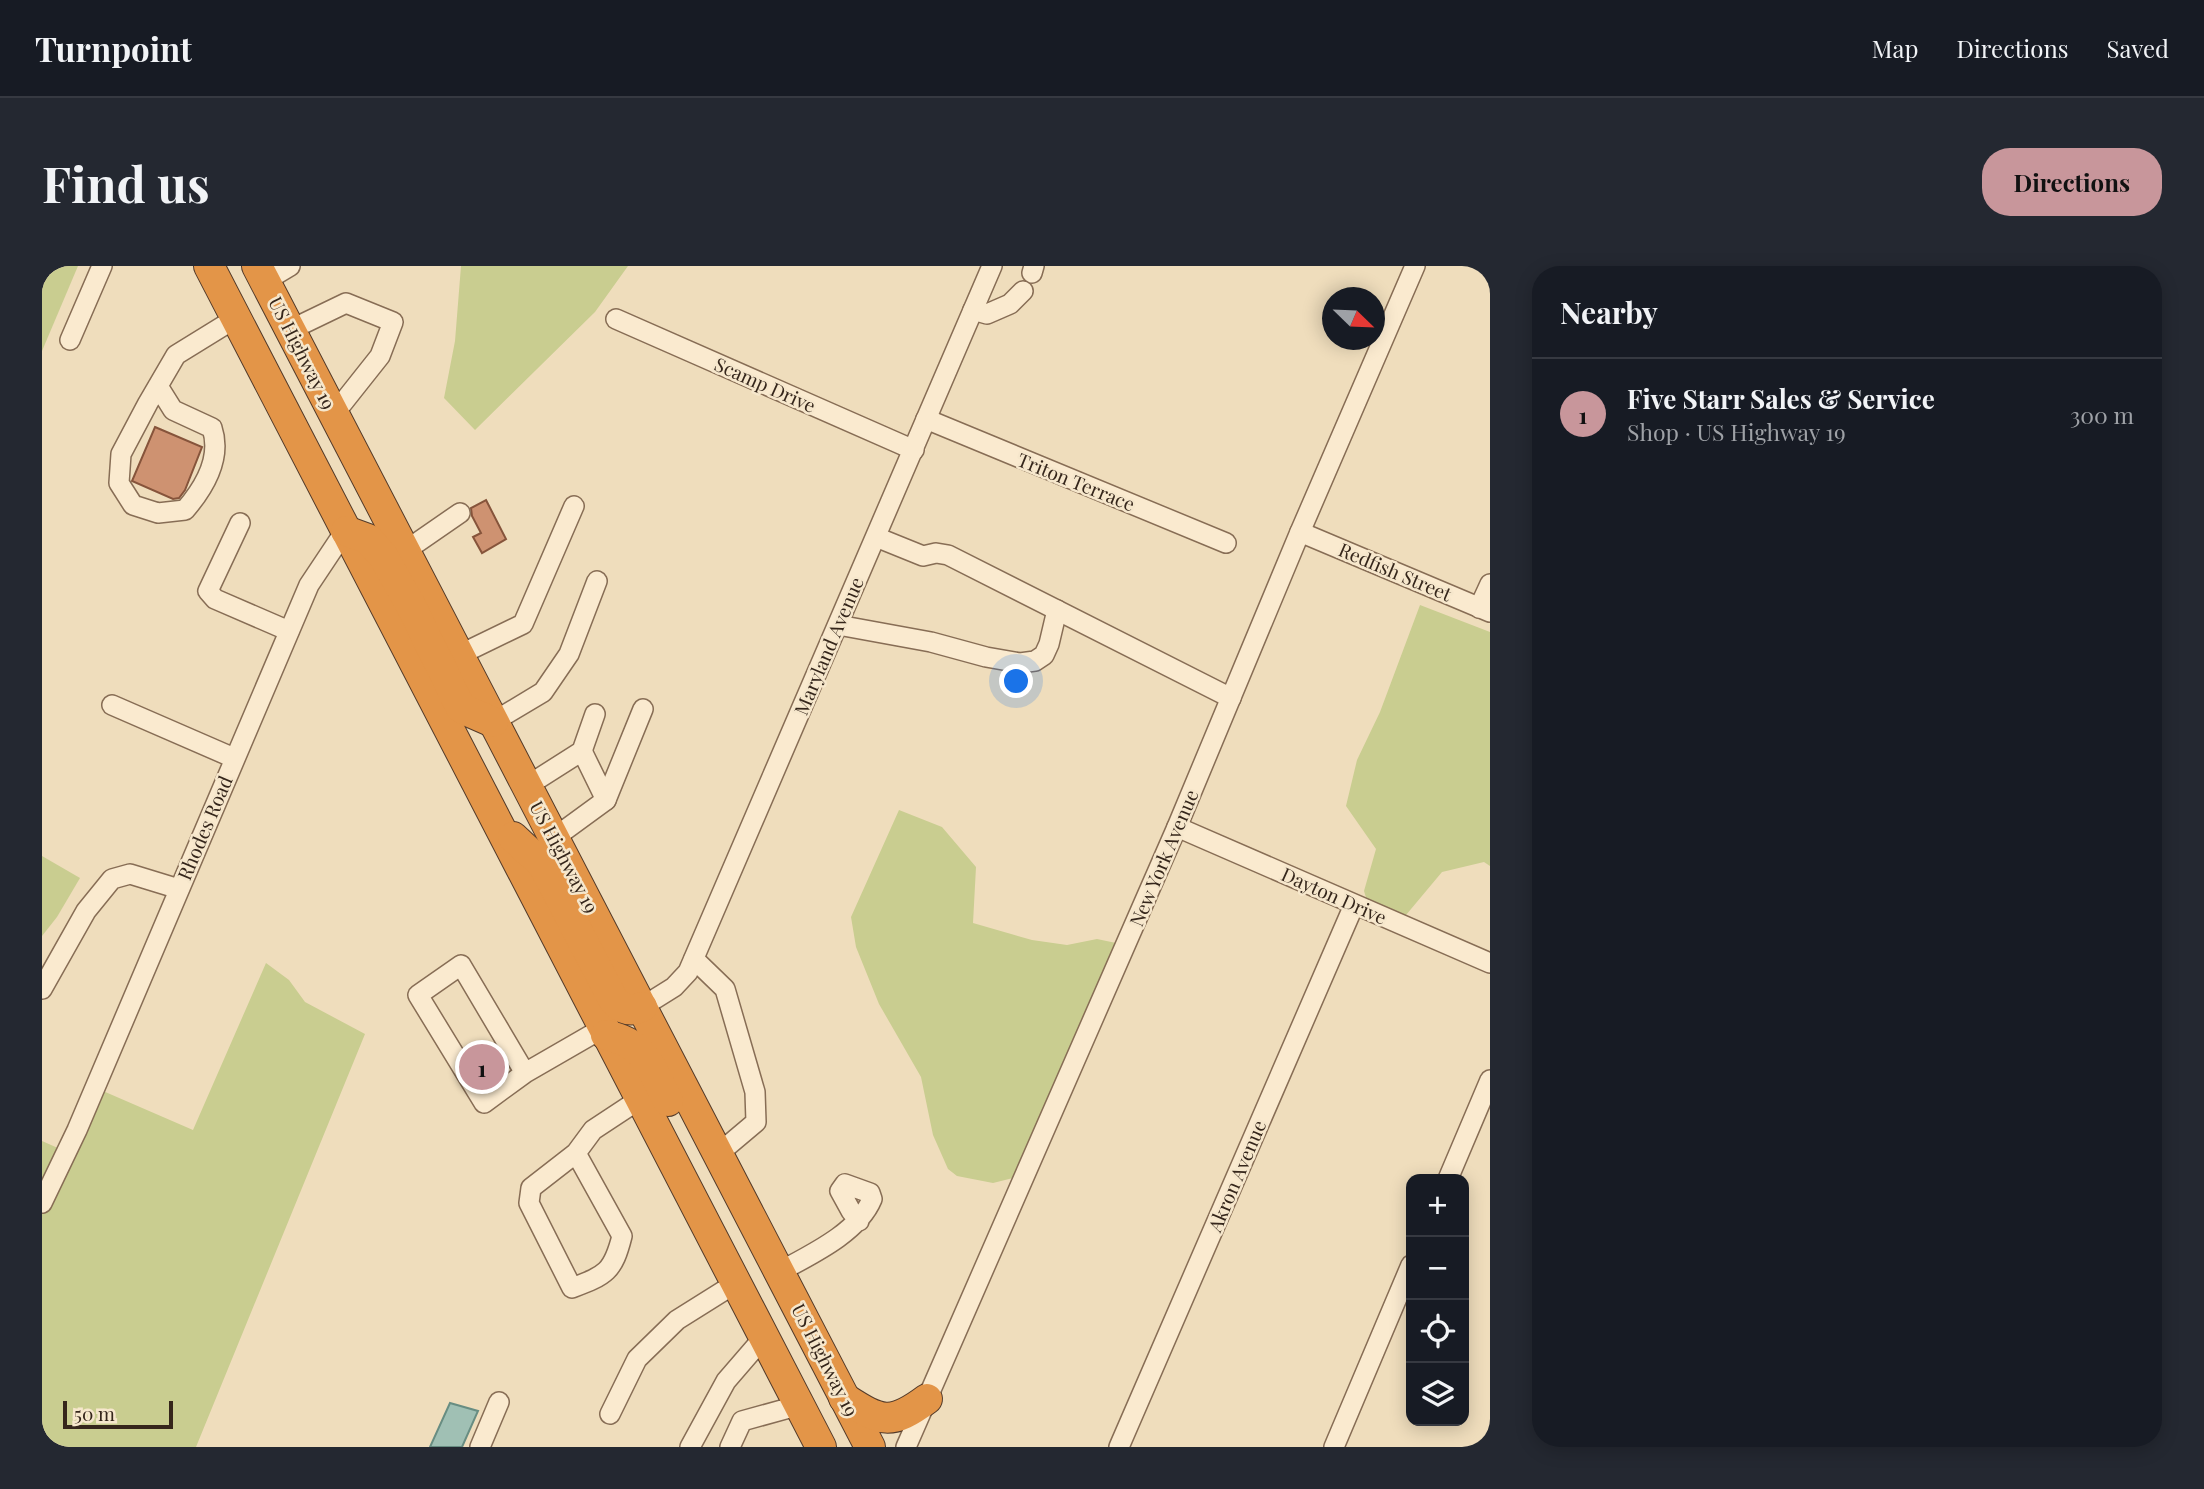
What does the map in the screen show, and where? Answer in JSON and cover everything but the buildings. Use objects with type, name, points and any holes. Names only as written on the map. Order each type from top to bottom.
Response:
[{"type":"highway","points":[[209,266],[821,1447]]},
{"type":"highway","name":"US Highway 19","points":[[271,271],[290,330],[870,1447]]},
{"type":"highway","points":[[345,531],[358,462]]},
{"type":"highway","points":[[345,531],[368,539],[383,556],[410,604],[461,708],[493,722]]},
{"type":"highway","points":[[495,820],[543,866],[613,999],[634,1011],[642,1007]]},
{"type":"highway","points":[[604,1031],[626,1040],[640,1050],[707,1176],[742,1199]]},
{"type":"highway","points":[[844,1398],[867,1413],[886,1418],[905,1415],[927,1399]]},
{"type":"street","points":[[70,340],[102,266]]},
{"type":"street","name":"Maryland Avenue","points":[[642,1007],[674,987],[688,972],[992,266]]},
{"type":"street","name":"New York Avenue","points":[[906,1447],[1177,827],[1415,266]]},
{"type":"street","points":[[973,310],[987,314],[1010,304],[1023,291]]},
{"type":"street","points":[[290,330],[346,303],[393,322],[380,356],[334,414]]},
{"type":"street","points":[[158,386],[173,410],[212,428],[216,441],[212,466],[199,493],[185,510],[159,513],[133,505],[119,483],[121,454],[158,386],[176,355],[236,318]]},
{"type":"street","name":"Scamp Drive","points":[[616,319],[914,450]]},
{"type":"street","name":"Triton Terrace","points":[[926,419],[1226,543]]},
{"type":"street","points":[[458,655],[523,624],[574,506]]},
{"type":"street","points":[[405,551],[460,513]]},
{"type":"street","points":[[240,523],[208,591],[215,599],[289,631]]},
{"type":"street","name":"Rhodes Road","points":[[42,1203],[77,1130],[309,585],[345,531]]},
{"type":"street","name":"Redfish Street","points":[[1300,532],[1485,610]]},
{"type":"street","points":[[876,537],[923,556],[936,553],[948,555],[1231,698]]},
{"type":"street","points":[[493,722],[543,692],[569,653],[597,581]]},
{"type":"street","points":[[1485,610],[1490,584]]},
{"type":"street","points":[[838,625],[931,642],[1020,663],[1035,661],[1044,655],[1053,633],[1057,610]]},
{"type":"street","points":[[112,705],[234,758]]},
{"type":"street","points":[[554,838],[606,800],[643,709]]},
{"type":"street","points":[[527,786],[582,751],[595,714]]},
{"type":"street","points":[[582,751],[606,800]]},
{"type":"street","name":"Dayton Drive","points":[[1177,827],[1490,963]]},
{"type":"street","points":[[42,989],[86,911],[112,879],[130,874],[179,889]]},
{"type":"street","name":"Akron Avenue","points":[[1119,1447],[1354,905]]},
{"type":"street","points":[[694,959],[725,989],[755,1091],[756,1122],[718,1154]]},
{"type":"street","points":[[524,1073],[461,965],[418,995],[484,1103],[524,1073],[604,1031]]},
{"type":"street","points":[[1450,1174],[1490,1080]]},
{"type":"street","points":[[576,1153],[622,1236],[615,1260],[598,1278],[572,1288],[529,1203],[531,1188],[576,1153],[593,1130],[640,1099]]},
{"type":"street","points":[[779,1272],[821,1249],[859,1221]]},
{"type":"street","points":[[1334,1447],[1406,1277]]},
{"type":"street","points":[[610,1414],[637,1359],[677,1320],[736,1283]]},
{"type":"street","points":[[690,1447],[726,1381],[764,1337]]},
{"type":"street","points":[[480,1447],[499,1402]]},
{"type":"street","points":[[730,1447],[741,1421],[800,1405]]},
{"type":"green space","points":[[42,266],[78,266],[42,351]]},
{"type":"green space","points":[[461,266],[628,266],[595,312],[475,430],[444,398],[455,341]]},
{"type":"green space","points":[[1420,605],[1490,632],[1490,866],[1484,862],[1442,872],[1406,915],[1372,917],[1364,891],[1376,849],[1346,806],[1357,760],[1380,712]]},
{"type":"green space","points":[[899,810],[942,827],[976,867],[973,923],[1032,940],[1067,945],[1097,939],[1116,943],[1013,1178],[993,1183],[957,1176],[948,1169],[933,1135],[921,1077],[879,1004],[856,947],[851,917]]},
{"type":"green space","points":[[42,856],[80,878],[57,917],[42,936]]},
{"type":"green space","points":[[266,963],[289,980],[305,1002],[365,1034],[196,1447],[42,1447],[42,1141],[76,1156],[103,1091],[193,1130]]},
{"type":"shaded area","points":[[450,1403],[478,1411],[462,1447],[430,1447]]},
{"type":"place","name":"Five Starr Sales & Service","points":[[482,1067]]}]
